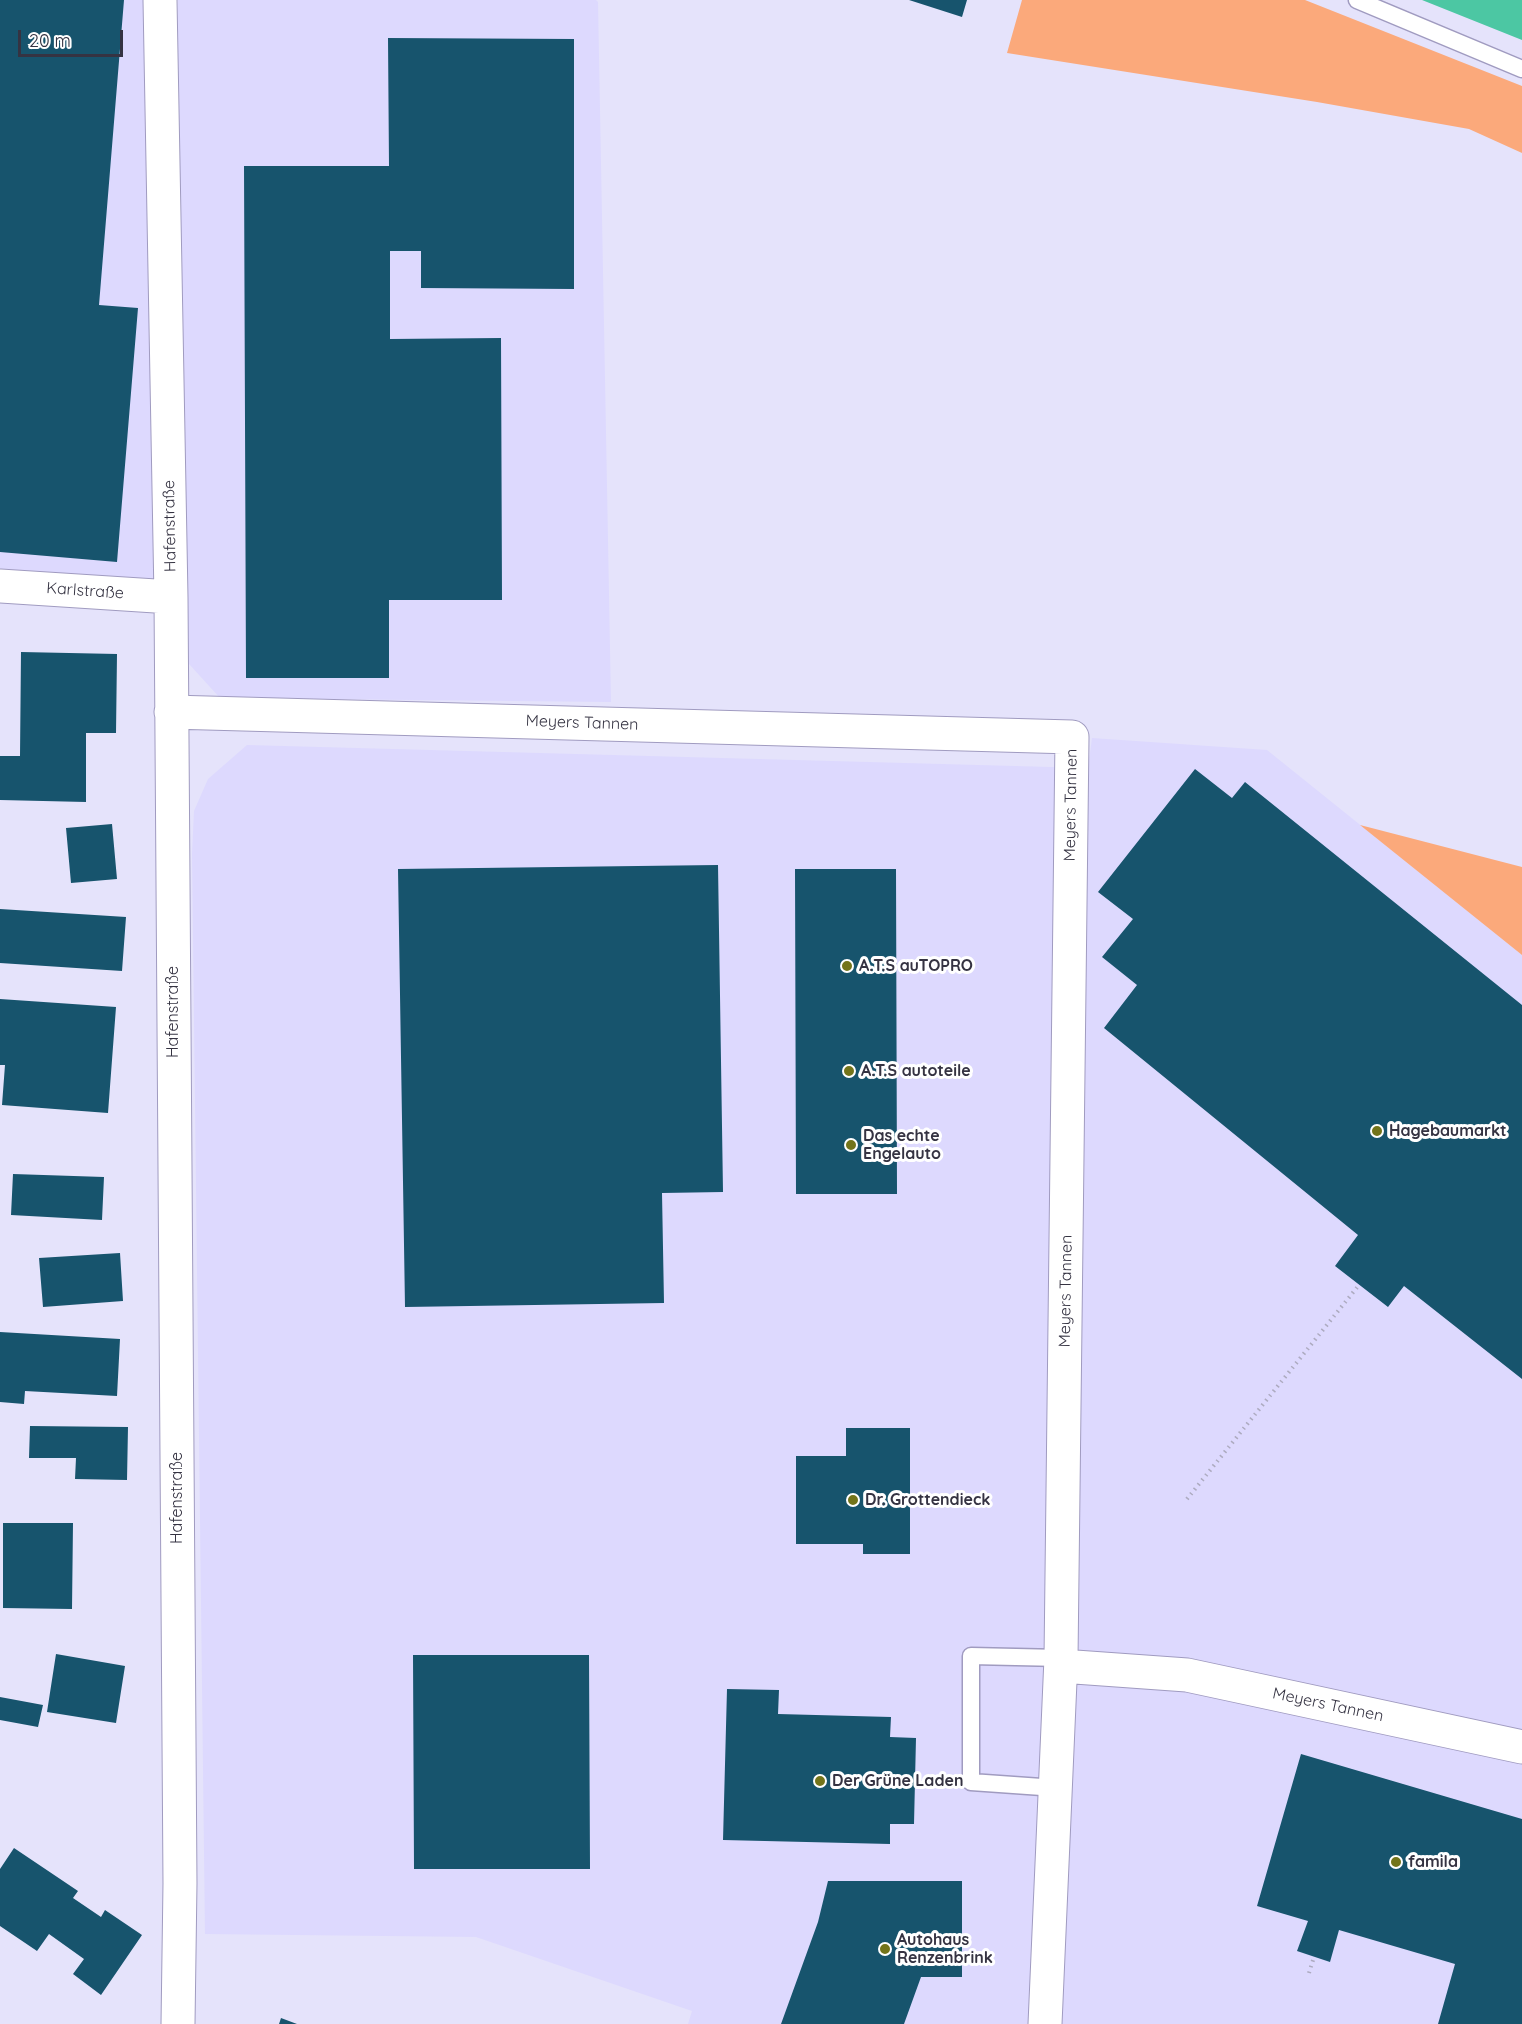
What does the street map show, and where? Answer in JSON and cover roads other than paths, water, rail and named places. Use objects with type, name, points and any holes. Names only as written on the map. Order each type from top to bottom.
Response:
[{"type":"street","name":"Hafenstraße","points":[[160,0],[171,597],[180,1871],[178,2024]]},
{"type":"street","name":"Karlstraße","points":[[0,586],[171,597]]},
{"type":"street","name":"Meyers Tannen","points":[[171,712],[1072,737],[1061,1662],[1045,2024]]},
{"type":"street","name":"Meyers Tannen","points":[[1061,1662],[1186,1675],[1522,1747]]},
{"type":"lane","points":[[1357,0],[1522,69]]},
{"type":"lane","points":[[1056,1788],[971,1782],[971,1656],[1061,1662]]},
{"type":"place","name":"A.T.S auTOPRO","points":[[847,966]]},
{"type":"place","name":"A.T.S autoteile","points":[[849,1071]]},
{"type":"place","name":"Hagebaumarkt","points":[[1377,1131]]},
{"type":"place","name":"Das echte Engelauto","points":[[851,1145]]},
{"type":"place","name":"Dr. Grottendieck","points":[[853,1500]]},
{"type":"place","name":"Der Grüne Laden","points":[[820,1781]]},
{"type":"place","name":"famila","points":[[1396,1862]]},
{"type":"place","name":"Autohaus Renzenbrink","points":[[885,1949]]}]
